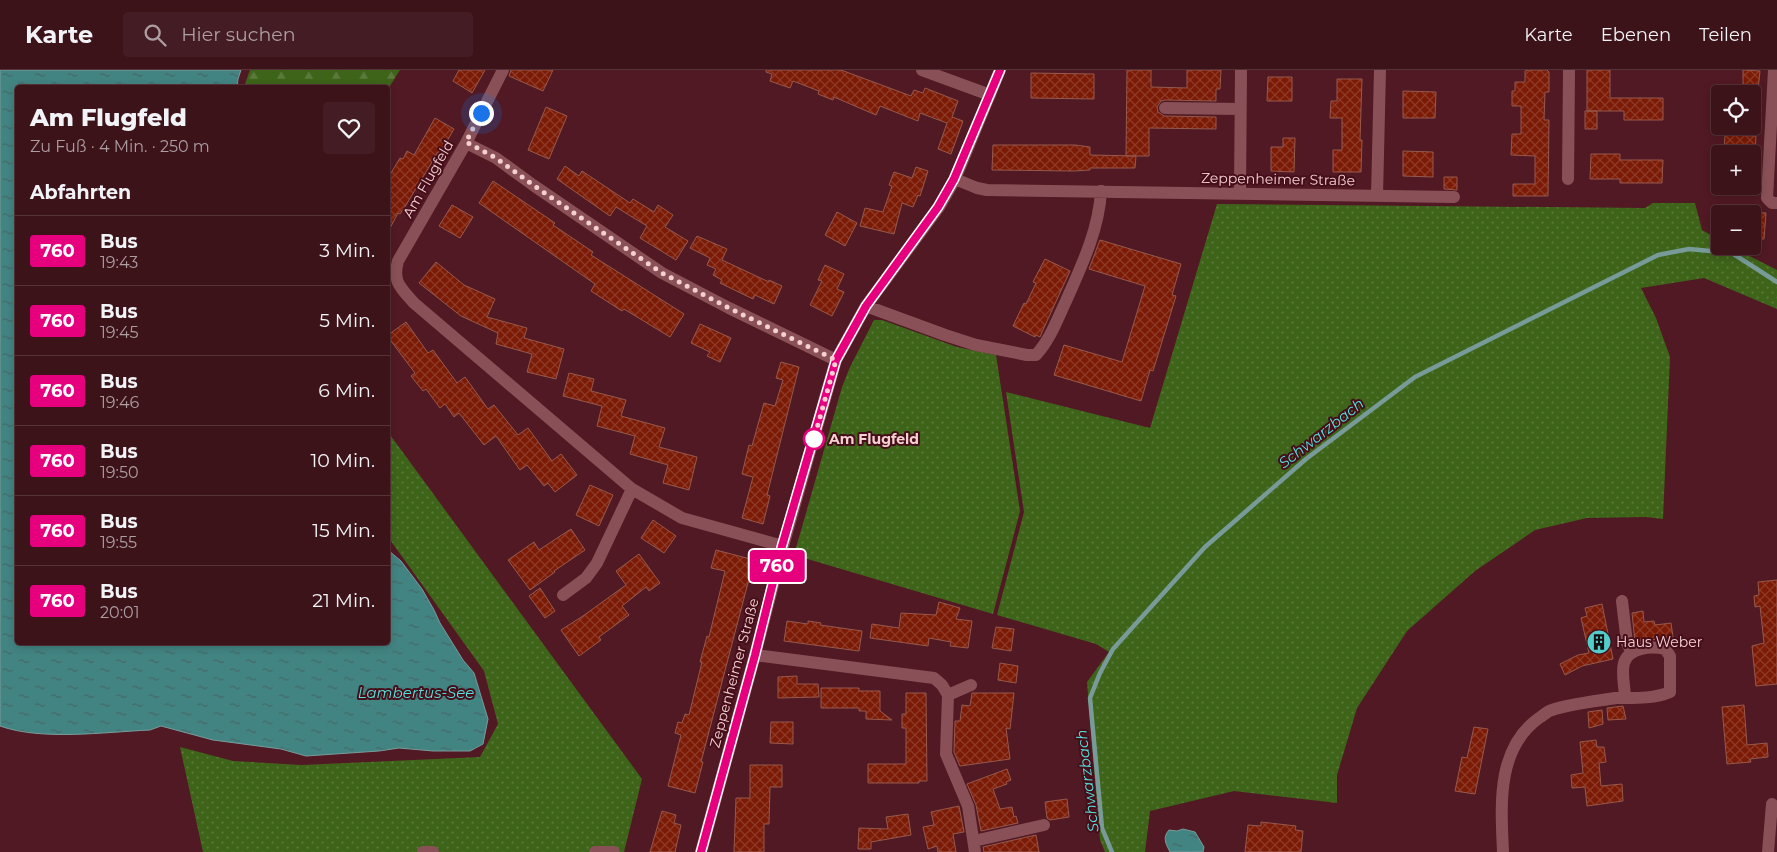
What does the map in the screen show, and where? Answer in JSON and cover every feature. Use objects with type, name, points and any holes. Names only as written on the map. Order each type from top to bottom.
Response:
[{"type":"street","points":[[466,142],[503,70]]},
{"type":"street","points":[[922,70],[990,95]]},
{"type":"street","name":"Zeppenheimer Straße","points":[[701,852],[755,655],[782,546],[836,360],[866,306],[938,207],[954,179],[1000,70]]},
{"type":"street","points":[[1240,193],[1241,70]]},
{"type":"street","points":[[1377,196],[1380,70]]},
{"type":"street","points":[[1568,179],[1569,70]]},
{"type":"street","points":[[1772,200],[1774,70]]},
{"type":"street","points":[[1165,108],[1240,109]]},
{"type":"street","name":"Am Flugfeld","points":[[782,546],[682,518],[632,489],[414,303],[397,282],[395,272],[398,261],[466,142],[496,158],[662,273],[836,360]]},
{"type":"street","name":"Zeppenheimer Straße","points":[[954,179],[987,190],[1454,197]]},
{"type":"street","points":[[866,306],[919,327],[968,342],[1027,355],[1036,355],[1046,345],[1080,271],[1100,208],[1101,191]]},
{"type":"street","points":[[563,595],[586,578],[598,563],[632,489]]},
{"type":"street","points":[[1622,601],[1628,643],[1632,653]]},
{"type":"street","points":[[1503,852],[1501,798],[1510,755],[1524,732],[1550,710],[1600,701],[1663,696],[1670,692],[1670,656],[1665,649],[1642,649],[1628,656],[1624,665],[1625,698]]},
{"type":"street","points":[[755,655],[934,678],[942,685],[948,695],[946,754],[968,806],[974,846],[1044,824]]},
{"type":"street","points":[[948,695],[971,685]]},
{"type":"street","points":[[1768,852],[1772,804]]},
{"type":"street","points":[[423,852],[433,852]]},
{"type":"street","points":[[595,852],[614,852]]},
{"type":"green space","points":[[250,70],[400,70],[390,86],[245,85]]},
{"type":"green space","points":[[1653,203],[1695,203],[1702,230],[1711,235],[1711,255],[1748,255],[1777,270],[1777,309],[1704,278],[1641,288],[1656,318],[1670,357],[1663,519],[1646,517],[1587,518],[1535,530],[1475,571],[1407,631],[1357,708],[1337,775],[1337,803],[1234,791],[1150,811],[1145,852],[1105,852],[1100,840],[1087,682],[1109,652],[1096,644],[997,615],[1024,512],[1006,392],[1150,428],[1217,204],[1645,208]]},
{"type":"green space","points":[[874,320],[882,320],[957,347],[996,355],[1020,511],[993,614],[794,555],[842,387]]},
{"type":"green space","points":[[390,435],[642,779],[624,852],[203,852],[180,747],[233,761],[302,765],[480,757],[498,724],[484,671],[390,540]]},
{"type":"water","name":"Lambertus-See","points":[[0,70],[241,70],[237,85],[15,85],[15,645],[390,645],[390,552],[401,561],[422,589],[440,623],[463,660],[474,673],[488,719],[483,744],[470,751],[433,751],[399,748],[306,756],[281,749],[213,740],[161,726],[150,730],[94,734],[54,734],[17,731],[0,726]]},
{"type":"water","points":[[1183,829],[1195,832],[1204,847],[1203,852],[1170,852],[1165,841],[1167,833],[1169,830],[1177,831]]},
{"type":"building","points":[[459,70],[485,70],[472,93],[453,81]]},
{"type":"building","points":[[511,70],[553,70],[543,91],[509,76]]},
{"type":"building","points":[[766,70],[841,70],[911,96],[914,90],[923,93],[925,88],[958,101],[952,117],[963,121],[951,154],[938,149],[947,123],[920,113],[918,121],[880,106],[876,115],[834,97],[833,100],[818,94],[819,91],[793,81],[790,88],[770,81],[772,74],[766,72]]},
{"type":"building","points":[[1127,70],[1151,70],[1151,87],[1187,88],[1187,70],[1221,70],[1220,89],[1216,89],[1216,101],[1165,100],[1161,101],[1157,107],[1158,112],[1164,116],[1216,117],[1216,129],[1149,128],[1149,156],[1126,156]]},
{"type":"building","points":[[1547,70],[1549,72],[1549,92],[1545,92],[1544,120],[1549,120],[1548,196],[1513,196],[1513,184],[1535,184],[1535,156],[1511,155],[1512,134],[1521,134],[1521,106],[1512,106],[1512,91],[1515,91],[1515,82],[1525,82],[1525,71]]},
{"type":"building","points":[[1587,70],[1610,70],[1610,98],[1663,98],[1663,120],[1624,120],[1624,111],[1587,111]]},
{"type":"building","points":[[1743,70],[1760,71],[1759,85],[1743,85]]},
{"type":"building","points":[[1031,73],[1094,74],[1094,99],[1031,98]]},
{"type":"building","points":[[1268,77],[1292,77],[1292,101],[1267,101]]},
{"type":"building","points":[[1337,79],[1362,79],[1361,172],[1333,172],[1333,150],[1342,150],[1342,118],[1330,118],[1331,101],[1337,101]]},
{"type":"building","points":[[1403,91],[1436,92],[1435,118],[1403,118]]},
{"type":"building","points":[[546,107],[567,116],[549,159],[528,150]]},
{"type":"building","points":[[1585,111],[1597,111],[1597,129],[1585,129]]},
{"type":"building","points":[[435,118],[454,129],[400,214],[398,213],[390,228],[390,175],[400,158],[403,159],[407,151],[414,155]]},
{"type":"building","points":[[1725,135],[1756,136],[1756,145],[1724,145]]},
{"type":"building","points":[[1283,138],[1295,138],[1294,172],[1271,171],[1271,147],[1283,147]]},
{"type":"building","points":[[993,145],[1075,145],[1090,147],[1090,155],[1136,156],[1135,168],[1090,168],[1090,170],[1074,171],[992,170]]},
{"type":"building","points":[[1403,151],[1433,152],[1433,177],[1403,176]]},
{"type":"building","points":[[1591,154],[1620,154],[1620,160],[1663,160],[1662,183],[1620,183],[1620,179],[1590,179]]},
{"type":"building","points":[[565,166],[579,176],[582,171],[630,203],[633,199],[654,212],[658,205],[673,215],[665,227],[688,241],[676,260],[640,238],[647,226],[616,207],[610,216],[557,179]]},
{"type":"building","points":[[916,167],[928,171],[920,196],[918,195],[913,207],[902,203],[894,234],[860,226],[865,208],[883,212],[892,186],[889,185],[894,172],[912,178]]},
{"type":"building","points":[[1444,177],[1457,177],[1457,190],[1444,189]]},
{"type":"building","points":[[493,181],[555,223],[553,225],[593,252],[591,255],[684,314],[670,337],[624,309],[622,311],[591,291],[595,284],[479,203]]},
{"type":"building","points":[[452,205],[473,217],[460,238],[439,226]]},
{"type":"building","points":[[837,212],[857,223],[845,246],[825,235]]},
{"type":"building","points":[[1761,213],[1766,213],[1764,239],[1761,239]]},
{"type":"building","points":[[697,236],[727,249],[722,260],[782,286],[774,304],[755,295],[753,299],[720,283],[722,280],[713,275],[716,269],[707,265],[710,258],[690,248]]},
{"type":"building","points":[[1100,240],[1181,264],[1172,295],[1176,296],[1153,371],[1150,370],[1141,401],[1054,375],[1064,345],[1122,362],[1145,286],[1089,269]]},
{"type":"building","points":[[1045,259],[1070,271],[1040,337],[1036,335],[1035,337],[1013,326],[1024,303],[1026,304],[1036,283],[1033,282]]},
{"type":"building","points":[[436,262],[464,285],[495,299],[487,317],[527,328],[524,338],[564,349],[556,379],[527,372],[532,354],[496,344],[498,333],[461,316],[419,283]]},
{"type":"building","points":[[825,265],[844,274],[837,289],[844,292],[832,316],[810,305],[822,281],[818,280]]},
{"type":"building","points":[[406,322],[428,353],[433,350],[457,383],[465,377],[488,409],[494,405],[518,435],[528,428],[552,461],[561,454],[577,475],[555,492],[548,483],[544,486],[527,465],[520,470],[496,436],[484,445],[459,413],[454,417],[445,404],[440,408],[426,389],[423,391],[411,376],[415,373],[390,340],[390,334]]},
{"type":"building","points":[[700,324],[731,338],[720,362],[707,356],[710,352],[691,343]]},
{"type":"building","points":[[781,362],[799,367],[767,495],[770,496],[763,524],[742,518],[753,477],[742,474],[749,445],[752,446],[764,403],[775,406],[783,380],[776,378]]},
{"type":"building","points":[[569,373],[594,379],[591,391],[626,400],[621,416],[665,428],[659,447],[697,457],[689,490],[663,483],[668,465],[630,454],[635,436],[597,426],[602,406],[563,396]]},
{"type":"building","points":[[590,485],[613,495],[599,526],[576,515]]},
{"type":"building","points":[[653,520],[676,536],[664,553],[641,538]]},
{"type":"building","points":[[571,529],[585,550],[530,590],[508,560],[534,542],[539,550]]},
{"type":"building","points":[[716,550],[754,560],[701,762],[703,762],[695,793],[668,786],[681,735],[675,733],[678,722],[682,723],[685,714],[689,715],[702,662],[700,662],[707,636],[709,637],[725,571],[711,568]]},
{"type":"building","points":[[639,554],[660,583],[649,591],[646,587],[622,606],[629,615],[599,637],[601,640],[579,656],[561,630],[626,585],[616,571]]},
{"type":"building","points":[[1777,580],[1777,684],[1756,686],[1752,646],[1764,643],[1760,606],[1755,607],[1754,596],[1759,595],[1758,582]]},
{"type":"building","points":[[540,588],[555,611],[545,618],[529,596]]},
{"type":"building","points":[[939,602],[960,608],[956,619],[972,621],[968,648],[950,646],[951,642],[929,638],[928,646],[870,638],[872,624],[899,628],[901,613],[936,615]]},
{"type":"building","name":"Haus Weber","points":[[1602,604],[1613,659],[1582,666],[1565,675],[1560,664],[1578,655],[1589,653],[1581,618],[1587,616],[1585,608]]},
{"type":"building","points":[[1643,611],[1644,622],[1654,621],[1655,625],[1671,623],[1673,637],[1635,642],[1632,613]]},
{"type":"building","points":[[787,621],[808,624],[808,621],[821,623],[820,625],[862,631],[859,651],[784,641]]},
{"type":"building","points":[[996,627],[1014,629],[1011,651],[992,648]]},
{"type":"building","points":[[1000,663],[1018,666],[1016,683],[998,680]]},
{"type":"building","points":[[797,676],[797,684],[818,684],[819,697],[778,698],[778,677]]},
{"type":"building","points":[[821,688],[859,688],[859,691],[880,691],[880,711],[892,720],[866,719],[866,711],[859,711],[859,708],[821,708]]},
{"type":"building","points":[[906,693],[926,693],[927,781],[919,781],[919,783],[868,783],[868,764],[906,764],[906,728],[902,728],[902,714],[906,714]]},
{"type":"building","points":[[972,693],[1014,693],[1010,729],[1006,728],[1010,759],[960,766],[954,752],[955,721],[960,721],[962,705],[970,706]]},
{"type":"building","points":[[1744,705],[1747,745],[1767,743],[1768,757],[1750,759],[1751,762],[1727,764],[1722,707]]},
{"type":"building","points":[[1623,706],[1626,719],[1608,720],[1607,708]]},
{"type":"building","points":[[1602,710],[1603,724],[1589,728],[1588,712]]},
{"type":"building","points":[[771,722],[793,722],[793,744],[770,743]]},
{"type":"building","points":[[1474,727],[1488,729],[1475,794],[1455,791],[1462,757],[1467,758]]},
{"type":"building","points":[[1596,740],[1597,747],[1604,747],[1606,762],[1599,763],[1601,786],[1622,784],[1623,801],[1587,806],[1585,787],[1572,788],[1571,775],[1583,773],[1580,742]]},
{"type":"building","points":[[750,765],[782,765],[782,787],[770,787],[769,824],[764,824],[764,852],[734,852],[736,798],[750,798]]},
{"type":"building","points":[[1007,769],[1011,780],[1006,782],[1007,784],[993,789],[1000,809],[1012,807],[1014,817],[1016,816],[1018,823],[981,831],[976,805],[967,784]]},
{"type":"building","points":[[1067,799],[1069,817],[1050,820],[1047,818],[1045,802]]},
{"type":"building","points":[[959,806],[964,832],[953,834],[956,852],[938,852],[937,846],[928,849],[923,827],[934,825],[931,812]]},
{"type":"building","points":[[662,811],[676,815],[674,823],[681,825],[675,852],[650,852]]},
{"type":"building","points":[[908,814],[911,835],[871,842],[871,849],[858,849],[859,828],[888,829],[886,817]]},
{"type":"building","points":[[1261,822],[1296,826],[1295,830],[1303,831],[1301,852],[1245,852],[1248,825],[1261,826]]},
{"type":"building","points":[[1036,835],[1039,852],[984,852],[983,847]]},
{"type":"waterway","name":"Schwarzbach","points":[[1112,852],[1102,828],[1090,698],[1100,673],[1113,649],[1205,547],[1306,459],[1415,377],[1658,255],[1689,249],[1732,253],[1777,282]]},
{"type":"bus line","name":"760","points":[[701,852],[755,655],[782,546],[836,360],[866,306],[938,207],[954,179],[1000,70]]},
{"type":"place","name":"Am Flugfeld","points":[[814,439]]},
{"type":"place","name":"Haus Weber","points":[[1599,642]]},
{"type":"route","points":[[481,113],[466,142],[496,158],[662,273],[836,360],[814,439]]}]
